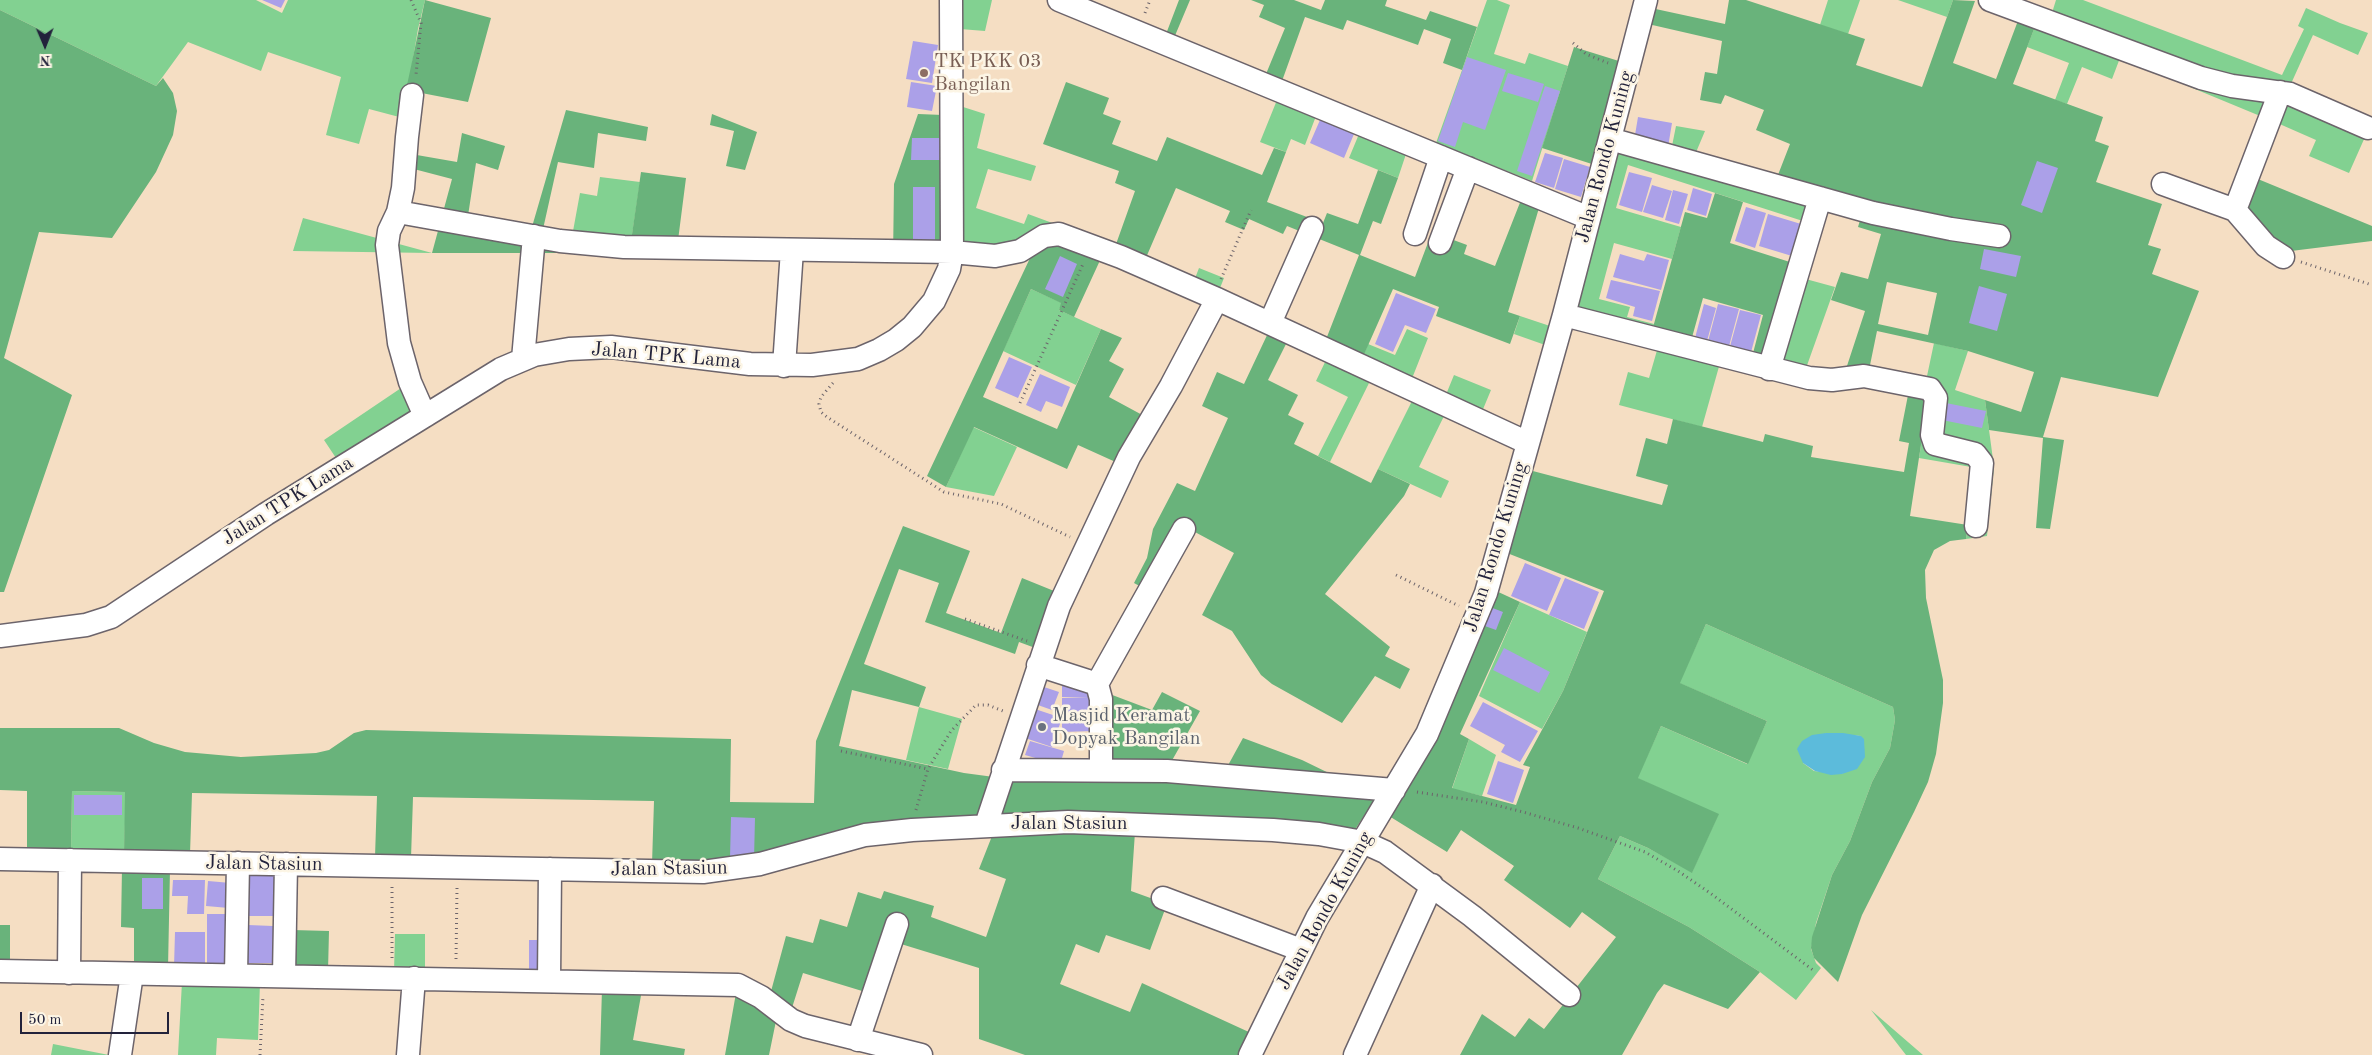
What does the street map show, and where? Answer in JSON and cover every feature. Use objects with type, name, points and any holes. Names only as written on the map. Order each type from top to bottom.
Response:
[{"type":"street","name":"Jalan TPK Lama","points":[[0,636],[86,625],[111,617],[266,514],[501,369],[523,359],[569,349],[611,347],[750,364],[784,366],[828,364],[858,359],[896,340],[924,314],[943,284],[952,252],[950,0]]},
{"type":"street","points":[[1059,0],[1589,218]]},
{"type":"street","name":"Jalan Rondo Kuning","points":[[1253,1054],[1317,918],[1427,734],[1478,615],[1497,560],[1646,0]]},
{"type":"street","points":[[1990,0],[2045,10],[2201,78],[2238,87],[2280,92],[2314,104],[2368,128]]},
{"type":"street","points":[[2235,210],[2280,92]]},
{"type":"street","points":[[412,95],[406,136],[404,188],[398,212],[388,237],[392,303],[401,352],[425,416]]},
{"type":"street","points":[[1610,139],[1909,221],[1999,236]]},
{"type":"street","points":[[1415,234],[1441,157]]},
{"type":"street","points":[[1440,243],[1468,168]]},
{"type":"street","points":[[2164,184],[2235,210],[2266,246],[2284,257]]},
{"type":"street","points":[[1769,368],[1820,198]]},
{"type":"street","points":[[398,212],[534,236],[624,247],[952,252],[983,256],[1020,251],[1050,234],[1069,237],[1215,298],[1528,443]]},
{"type":"street","points":[[1270,323],[1312,228]]},
{"type":"street","points":[[523,359],[534,236]]},
{"type":"street","points":[[784,366],[792,250]]},
{"type":"street","points":[[986,825],[1020,717],[1059,606],[1128,457],[1171,386],[1215,298]]},
{"type":"street","points":[[1564,314],[1809,378],[1832,380],[1864,376],[1930,389],[1936,398],[1932,435],[1935,444],[1975,454],[1982,463],[1976,526]]},
{"type":"street","points":[[1101,770],[1101,699],[1097,684],[1184,528]]},
{"type":"street","points":[[1041,656],[1097,684]]},
{"type":"street","points":[[1003,770],[1101,770],[1234,776],[1394,790]]},
{"type":"street","name":"Jalan Stasiun","points":[[0,859],[703,872],[760,864],[865,835],[986,825],[1068,822],[1136,823],[1319,834],[1362,842],[1385,852],[1432,885],[1569,995]]},
{"type":"street","points":[[68,973],[70,860]]},
{"type":"street","points":[[236,975],[238,863]]},
{"type":"street","points":[[274,976],[286,864]]},
{"type":"street","points":[[549,981],[550,869]]},
{"type":"street","points":[[1355,1055],[1432,885]]},
{"type":"street","points":[[1163,898],[1301,950]]},
{"type":"street","points":[[858,1040],[897,924]]},
{"type":"street","points":[[0,971],[738,985],[755,993],[791,1020],[805,1026],[920,1055]]},
{"type":"street","points":[[120,1055],[132,974]]},
{"type":"street","points":[[408,1055],[414,978]]},
{"type":"path","points":[[411,0],[419,16],[421,35],[412,95]]},
{"type":"path","points":[[1573,43],[1586,54],[1628,70]]},
{"type":"path","points":[[1215,298],[1252,210]]},
{"type":"path","points":[[1020,403],[1092,245]]},
{"type":"path","points":[[2284,257],[2328,269],[2372,285]]},
{"type":"path","points":[[858,359],[821,397],[819,404],[821,412],[826,417],[944,492],[1001,504],[1087,545]]},
{"type":"path","points":[[1396,574],[1478,615]]},
{"type":"path","points":[[965,619],[1041,656]]},
{"type":"path","points":[[912,830],[919,797],[928,769],[951,731],[976,705],[988,705],[1020,717]]},
{"type":"path","points":[[841,751],[928,769]]},
{"type":"path","points":[[1394,790],[1450,796],[1523,812],[1578,828],[1645,852],[1702,887],[1813,970]]},
{"type":"path","points":[[391,978],[393,866]]},
{"type":"path","points":[[456,979],[457,867]]},
{"type":"path","points":[[260,1055],[274,976]]},
{"type":"green space","points":[[0,0],[256,0],[282,13],[288,0],[425,0],[418,29],[403,118],[369,109],[359,144],[326,135],[341,77],[268,52],[261,71],[188,42],[156,86],[0,10]]},
{"type":"green space","points":[[425,0],[491,18],[468,102],[406,90]]},
{"type":"green space","points":[[960,0],[992,0],[985,31],[960,29]]},
{"type":"green space","points":[[1179,0],[1190,0],[1174,38],[1166,34]]},
{"type":"green space","points":[[1251,0],[1294,0],[1321,10],[1325,0],[1387,0],[1385,6],[1426,20],[1430,11],[1477,27],[1462,70],[1443,63],[1451,39],[1424,29],[1418,45],[1347,20],[1343,30],[1305,17],[1282,81],[1266,74],[1285,28],[1259,17],[1264,5]]},
{"type":"green space","points":[[1487,0],[1497,0],[1510,5],[1494,54],[1525,64],[1529,53],[1568,66],[1532,181],[1436,143]]},
{"type":"green space","points":[[1729,0],[1746,0],[1865,39],[1856,65],[1922,87],[1953,0],[1975,1],[1953,63],[1996,79],[2019,18],[2036,24],[2013,84],[2103,117],[2095,141],[2109,146],[2096,182],[2162,204],[2148,245],[2161,249],[2152,274],[2199,291],[2158,397],[2061,377],[2043,437],[2064,440],[2050,529],[2036,528],[2043,438],[1989,430],[1985,400],[2021,412],[2034,372],[1968,351],[1877,331],[1869,370],[1845,372],[1865,311],[1831,300],[1841,272],[1868,279],[1881,234],[1858,227],[1861,217],[1776,180],[1790,144],[1756,130],[1764,110],[1725,95],[1721,104],[1700,100],[1705,72],[1717,74],[1722,41],[1648,24],[1651,8],[1725,24]],"holes":[[[1887,282],[1937,293],[1928,335],[1878,324]]]},
{"type":"green space","points":[[1828,0],[1860,0],[1848,34],[1820,25]]},
{"type":"green space","points":[[1898,0],[1953,0],[1947,17]]},
{"type":"green space","points":[[2056,0],[2083,0],[2282,75],[2304,29],[2298,26],[2306,8],[2368,33],[2358,55],[2313,35],[2290,86],[2238,81],[2051,16]]},
{"type":"green space","points":[[0,10],[156,86],[163,78],[173,93],[177,111],[173,135],[156,172],[112,238],[39,232],[4,358],[72,395],[4,592],[0,592]]},
{"type":"green space","points":[[2036,24],[2272,97],[2265,118],[2120,58],[2112,79],[2082,67],[2067,104],[2055,100],[2069,63],[2027,47]]},
{"type":"green space","points":[[1574,47],[1622,62],[1595,165],[1542,148]]},
{"type":"green space","points":[[1066,82],[1109,98],[1103,114],[1121,121],[1112,144],[1157,161],[1167,137],[1262,175],[1274,148],[1286,152],[1267,202],[1323,223],[1327,213],[1358,224],[1378,170],[1398,178],[1381,224],[1373,221],[1360,255],[1415,277],[1432,232],[1467,245],[1464,254],[1495,266],[1521,200],[1539,208],[1508,312],[1520,316],[1510,344],[1436,316],[1439,307],[1393,289],[1362,359],[1325,342],[1359,255],[1287,226],[1283,234],[1249,219],[1244,230],[1225,222],[1230,211],[1176,188],[1145,260],[1115,247],[1135,191],[1115,183],[1119,171],[1043,144]]},
{"type":"green space","points":[[1277,100],[1316,116],[1305,145],[1291,139],[1286,152],[1260,142]]},
{"type":"green space","points":[[2284,100],[2365,137],[2349,173],[2309,156],[2316,140],[2275,122]]},
{"type":"green space","points":[[960,106],[985,114],[977,148],[1036,166],[1031,181],[988,169],[976,208],[1024,224],[1028,214],[1066,228],[1009,245],[959,245]]},
{"type":"green space","points":[[566,110],[648,127],[646,141],[598,133],[594,168],[558,162],[539,247],[569,253],[432,253],[452,179],[410,168],[411,154],[457,162],[462,133],[505,146],[498,170],[476,163],[466,229],[527,244]]},
{"type":"green space","points":[[712,114],[757,132],[745,170],[726,166],[734,131],[710,125]]},
{"type":"green space","points":[[918,114],[943,115],[944,241],[893,259],[894,184]]},
{"type":"green space","points":[[1676,126],[1705,131],[1694,157],[1671,151]]},
{"type":"green space","points":[[1359,134],[1406,154],[1398,178],[1349,158]]},
{"type":"green space","points":[[1617,149],[1811,204],[1806,222],[1628,165],[1616,208],[1681,227],[1672,259],[1614,243],[1599,299],[1630,307],[1627,317],[1654,324],[1652,331],[1574,310]]},
{"type":"green space","points":[[641,172],[686,178],[676,256],[629,255]]},
{"type":"green space","points":[[600,177],[640,182],[629,255],[569,253],[580,193],[597,196]]},
{"type":"green space","points":[[2253,177],[2372,226],[2372,241],[2291,251],[2281,248],[2241,207]]},
{"type":"green space","points":[[1715,193],[1743,202],[1730,243],[1793,263],[1764,361],[1752,357],[1763,315],[1703,298],[1691,341],[1652,331],[1685,212],[1707,218]]},
{"type":"green space","points":[[303,218],[432,253],[293,251]]},
{"type":"green space","points":[[1056,243],[1102,256],[1074,317],[1059,310],[1061,303],[1031,289],[983,397],[1057,429],[1101,329],[1122,338],[1109,361],[1124,369],[1109,397],[1146,417],[1120,464],[1078,445],[1067,469],[974,427],[946,487],[927,476],[1031,256]]},
{"type":"green space","points":[[1199,268],[1224,278],[1218,293],[1194,281]]},
{"type":"green space","points":[[1802,278],[1835,287],[1805,371],[1776,363]]},
{"type":"green space","points":[[1031,289],[1062,303],[1059,310],[1101,329],[1076,385],[1003,351]]},
{"type":"green space","points":[[1520,316],[1553,327],[1548,346],[1514,334]]},
{"type":"green space","points":[[1407,329],[1428,338],[1411,381],[1362,359],[1368,344],[1395,355]]},
{"type":"green space","points":[[1269,331],[1288,340],[1268,380],[1298,395],[1288,415],[1304,423],[1294,444],[1371,483],[1378,469],[1410,484],[1404,496],[1325,594],[1390,647],[1385,656],[1410,669],[1400,689],[1375,676],[1342,723],[1272,684],[1261,675],[1232,631],[1202,615],[1234,553],[1180,524],[1145,589],[1134,583],[1147,558],[1153,529],[1177,483],[1195,491],[1228,418],[1202,406],[1217,372],[1244,384]]},
{"type":"green space","points":[[1934,343],[1968,351],[1955,390],[1985,400],[1994,467],[1987,536],[1966,539],[1977,468],[1919,458],[1927,406],[1923,395]]},
{"type":"green space","points":[[1658,347],[1720,363],[1702,427],[1619,405],[1628,372],[1649,378]]},
{"type":"green space","points":[[1327,358],[1371,379],[1330,462],[1318,456],[1348,397],[1316,381]]},
{"type":"green space","points":[[1454,375],[1491,390],[1481,414],[1445,397]]},
{"type":"green space","points":[[410,382],[422,410],[338,461],[324,440]]},
{"type":"green space","points":[[1909,390],[1923,395],[1927,406],[1910,516],[1968,525],[1966,539],[1950,541],[1934,550],[1925,570],[1926,598],[1943,680],[1943,703],[1936,754],[1928,782],[1862,915],[1838,982],[1814,958],[1811,948],[1812,937],[1832,875],[1850,841],[1872,782],[1890,748],[1895,720],[1893,707],[1706,624],[1680,683],[1767,721],[1748,764],[1661,726],[1638,778],[1719,814],[1692,873],[1648,848],[1620,836],[1598,879],[1689,927],[1760,972],[1728,1009],[1664,984],[1622,1055],[1460,1055],[1482,1014],[1515,1037],[1529,1018],[1544,1029],[1616,937],[1582,912],[1570,928],[1504,880],[1514,866],[1461,830],[1447,852],[1389,816],[1494,590],[1520,602],[1460,734],[1469,739],[1452,788],[1516,805],[1530,767],[1523,765],[1563,691],[1604,591],[1507,553],[1529,470],[1662,505],[1668,485],[1636,476],[1646,438],[1667,444],[1673,419],[1763,442],[1765,434],[1813,446],[1811,457],[1904,472],[1909,443],[1899,441]]},
{"type":"green space","points":[[1413,399],[1445,414],[1419,467],[1449,481],[1441,498],[1378,469]]},
{"type":"green space","points":[[973,427],[1017,447],[994,496],[946,487]]},
{"type":"green space","points":[[903,526],[970,551],[946,613],[1001,633],[1022,578],[1059,593],[1038,649],[1019,642],[1015,654],[925,622],[939,583],[899,569],[864,664],[926,687],[919,707],[852,690],[839,746],[964,773],[994,777],[1142,778],[1377,796],[1354,831],[1018,816],[741,861],[652,864],[654,801],[413,797],[411,858],[375,857],[377,796],[192,793],[190,854],[124,853],[125,792],[72,791],[71,852],[27,852],[27,791],[0,790],[0,728],[119,728],[154,743],[185,752],[241,757],[316,753],[329,750],[354,733],[366,730],[731,739],[730,802],[814,803],[816,741]]},
{"type":"green space","points":[[1520,602],[1587,632],[1563,691],[1542,729],[1479,696]]},
{"type":"green space","points":[[1706,624],[1893,707],[1895,720],[1890,748],[1872,782],[1850,841],[1832,875],[1816,923],[1811,949],[1816,963],[1821,968],[1796,1000],[1760,972],[1689,927],[1598,879],[1620,836],[1648,848],[1692,872],[1718,815],[1637,778],[1661,726],[1747,764],[1767,721],[1679,683]],"holes":[[[1826,733],[1861,736],[1842,774],[1814,771],[1803,763]]]},
{"type":"green space","points":[[1162,692],[1200,711],[1170,764],[1107,763],[1107,693],[1152,710]]},
{"type":"green space","points":[[919,707],[962,719],[948,769],[906,760]]},
{"type":"green space","points":[[1243,738],[1302,760],[1339,778],[1226,769]]},
{"type":"green space","points":[[1469,739],[1496,755],[1482,796],[1452,789]]},
{"type":"green space","points":[[72,791],[126,792],[124,853],[71,852]]},
{"type":"green space","points":[[994,831],[1135,832],[1131,891],[1167,904],[1150,950],[1106,935],[1099,953],[1076,944],[1060,984],[1130,1012],[1142,983],[1251,1033],[1241,1055],[1025,1055],[979,1039],[979,968],[888,940],[872,994],[803,973],[791,1011],[770,995],[786,936],[813,943],[820,919],[847,927],[858,892],[881,899],[884,891],[934,906],[931,917],[986,937],[1006,879],[979,869]]},
{"type":"green space","points":[[122,868],[170,869],[168,968],[134,967],[134,928],[121,927]]},
{"type":"green space","points":[[0,925],[10,925],[10,965],[0,965]]},
{"type":"green space","points":[[292,930],[329,931],[328,971],[291,970]]},
{"type":"green space","points":[[395,934],[425,934],[425,973],[394,972]]},
{"type":"green space","points":[[182,982],[260,983],[258,1040],[217,1038],[216,1055],[178,1055]]},
{"type":"green space","points":[[602,989],[642,990],[633,1040],[685,1049],[684,1055],[600,1055]]},
{"type":"green space","points":[[736,993],[776,1021],[769,1055],[725,1055]]},
{"type":"green space","points":[[1871,1010],[1923,1055],[1906,1055]]},
{"type":"green space","points":[[53,1044],[109,1055],[51,1055]]},
{"type":"water","points":[[1843,733],[1861,736],[1864,739],[1865,757],[1857,769],[1831,775],[1815,771],[1803,763],[1797,749],[1802,741],[1812,735]]},
{"type":"building","points":[[262,0],[285,0],[281,8]]},
{"type":"building","points":[[913,41],[938,45],[932,83],[906,79]]},
{"type":"building","points":[[1467,57],[1506,70],[1485,130],[1463,122],[1455,147],[1438,141]]},
{"type":"building","points":[[1508,73],[1544,84],[1538,102],[1502,91]]},
{"type":"building","points":[[911,82],[937,86],[932,111],[907,107]]},
{"type":"building","points":[[1545,86],[1560,91],[1532,176],[1517,171]]},
{"type":"building","points":[[1638,117],[1672,123],[1668,147],[1634,141]]},
{"type":"building","points":[[1320,120],[1354,134],[1344,158],[1310,143]]},
{"type":"building","points":[[912,138],[941,138],[941,160],[911,160]]},
{"type":"building","points":[[1545,153],[1563,158],[1554,188],[1535,182]]},
{"type":"building","points":[[1564,159],[1590,167],[1581,197],[1555,189]]},
{"type":"building","points":[[2037,161],[2058,168],[2042,213],[2021,205]]},
{"type":"building","points":[[1629,172],[1652,178],[1642,212],[1619,205]]},
{"type":"building","points":[[1652,185],[1672,191],[1663,218],[1643,212]]},
{"type":"building","points":[[913,187],[935,187],[935,240],[913,240]]},
{"type":"building","points":[[1693,188],[1712,194],[1706,216],[1687,210]]},
{"type":"building","points":[[1673,190],[1688,194],[1679,224],[1665,220]]},
{"type":"building","points":[[1746,207],[1766,213],[1755,248],[1735,241]]},
{"type":"building","points":[[1768,214],[1801,224],[1792,256],[1759,246]]},
{"type":"building","points":[[1984,249],[2021,256],[2016,277],[1980,269]]},
{"type":"building","points":[[1620,254],[1644,261],[1647,254],[1669,260],[1661,290],[1613,277]]},
{"type":"building","points":[[1060,256],[1077,264],[1063,297],[1045,289]]},
{"type":"building","points":[[1611,280],[1660,291],[1652,321],[1633,316],[1635,307],[1606,298]]},
{"type":"building","points":[[1979,286],[2007,294],[1997,331],[1969,323]]},
{"type":"building","points":[[1396,293],[1436,309],[1426,333],[1405,325],[1393,352],[1375,344]]},
{"type":"building","points":[[1704,304],[1716,308],[1707,341],[1695,338]]},
{"type":"building","points":[[1718,304],[1739,309],[1728,350],[1707,345]]},
{"type":"building","points":[[1740,310],[1761,315],[1750,356],[1729,350]]},
{"type":"building","points":[[1009,357],[1032,367],[1018,398],[995,388]]},
{"type":"building","points":[[1040,374],[1070,387],[1062,407],[1046,401],[1041,412],[1026,405]]},
{"type":"building","points":[[1946,403],[1986,411],[1982,428],[1942,420]]},
{"type":"building","points":[[1525,563],[1561,578],[1547,611],[1511,596]]},
{"type":"building","points":[[1565,578],[1599,592],[1584,629],[1549,615]]},
{"type":"building","points":[[1490,607],[1503,612],[1496,630],[1482,625]]},
{"type":"building","points":[[1504,648],[1550,672],[1539,693],[1493,670]]},
{"type":"building","points":[[1041,686],[1059,692],[1052,710],[1035,704]]},
{"type":"building","points":[[1062,686],[1091,686],[1093,731],[1062,732],[1062,698],[1089,697],[1062,697]]},
{"type":"building","points":[[1483,702],[1538,731],[1520,762],[1501,752],[1505,745],[1470,726]]},
{"type":"building","name":"Masjid Keramat Dopyak Bangilan","points":[[1032,708],[1062,718],[1052,747],[1022,737]]},
{"type":"building","points":[[1030,741],[1064,751],[1060,765],[1025,755]]},
{"type":"building","points":[[1498,761],[1524,770],[1513,803],[1487,794]]},
{"type":"building","points":[[74,795],[122,795],[122,815],[74,815]]},
{"type":"building","points":[[731,817],[755,818],[754,859],[730,858]]},
{"type":"building","points":[[244,874],[276,875],[276,916],[244,916]]},
{"type":"building","points":[[142,878],[163,878],[163,909],[142,909]]},
{"type":"building","points":[[173,880],[205,880],[204,914],[187,914],[188,896],[172,896]]},
{"type":"building","points":[[208,881],[231,883],[229,908],[206,906]]},
{"type":"building","points":[[207,914],[228,914],[227,967],[207,967]]},
{"type":"building","points":[[248,925],[273,926],[273,963],[247,963]]},
{"type":"building","points":[[175,932],[205,932],[205,967],[174,967]]},
{"type":"building","points":[[529,940],[545,940],[544,974],[529,973]]},
{"type":"place","name":"TK PKK 03 Bangilan","points":[[924,73]]},
{"type":"place","name":"Masjid Keramat Dopyak Bangilan","points":[[1042,727]]}]
